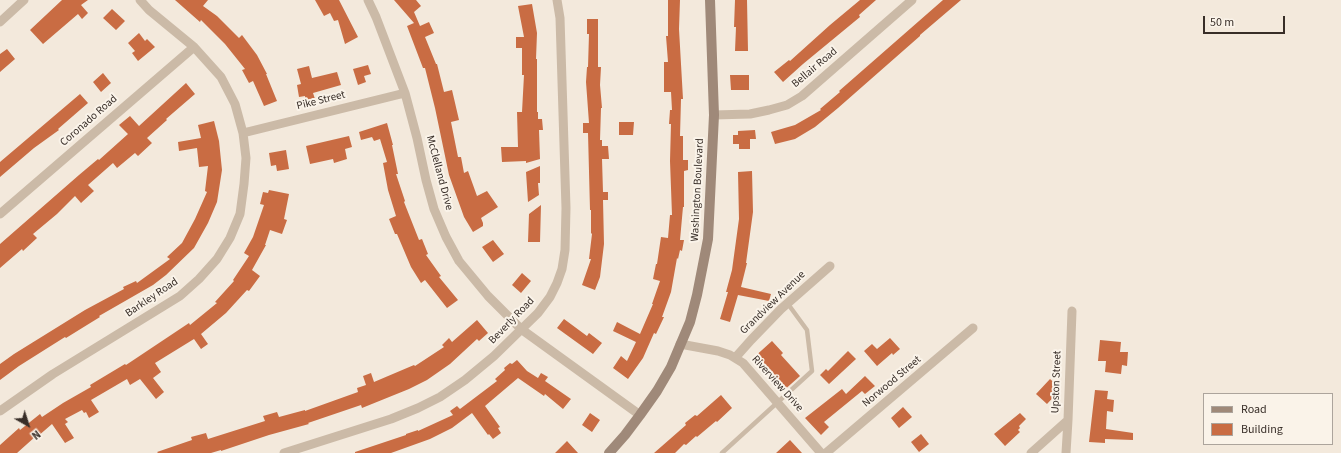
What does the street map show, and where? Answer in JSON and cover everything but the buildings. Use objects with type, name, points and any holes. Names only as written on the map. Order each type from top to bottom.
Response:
[{"type":"street","points":[[0,22],[24,0]]},
{"type":"street","name":"Barkley Road","points":[[0,411],[53,374],[180,296],[217,259],[230,238],[240,214],[246,158],[243,133],[235,104],[221,78],[194,47],[149,10],[140,0]]},
{"type":"street","name":"McClelland Drive","points":[[368,0],[405,93],[434,209],[446,237],[459,261],[488,296],[521,330],[640,415]]},
{"type":"street","name":"Beverly Road","points":[[284,453],[391,419],[440,397],[465,380],[494,356],[538,313],[550,297],[562,269],[565,250],[566,208],[560,18],[557,0]]},
{"type":"street","name":"Washington Boulevard","points":[[610,453],[625,436],[640,415],[657,391],[671,367],[690,322],[697,295],[708,239],[714,115],[710,0]]},
{"type":"street","name":"Bellair Road","points":[[714,115],[750,114],[787,105],[802,96],[912,0]]},
{"type":"street","name":"Coronado Road","points":[[0,214],[194,47]]},
{"type":"street","name":"Pike Street","points":[[243,133],[405,93]]},
{"type":"street","name":"Grandview Avenue","points":[[735,358],[788,304],[830,266]]},
{"type":"street","name":"Upston Street","points":[[1066,453],[1072,311]]},
{"type":"street","name":"Norwood Street","points":[[826,453],[973,328]]},
{"type":"street","name":"Riverview Drive","points":[[680,344],[718,351],[743,363],[821,453]]},
{"type":"street","points":[[1031,453],[1068,420]]},
{"type":"lane","points":[[722,453],[812,371],[807,330],[788,304]]}]
